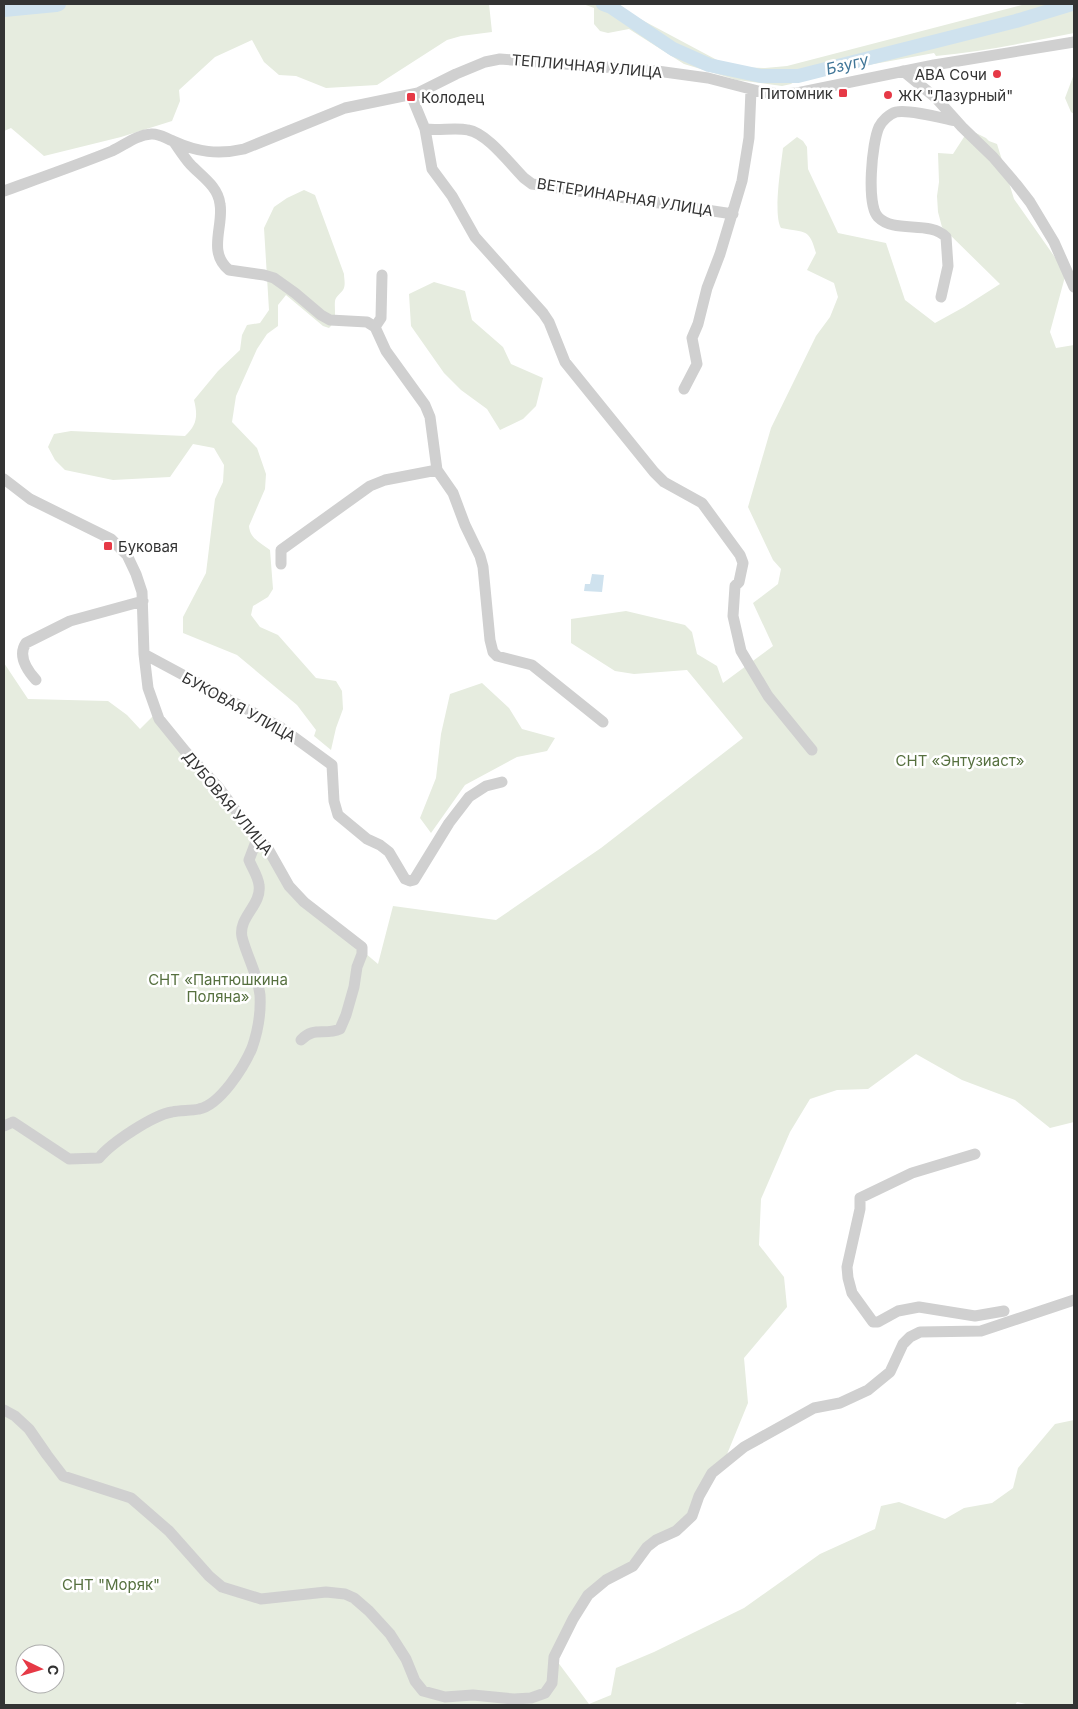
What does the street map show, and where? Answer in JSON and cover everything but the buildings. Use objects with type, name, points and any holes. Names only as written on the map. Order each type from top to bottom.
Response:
[{"type":"street","name":"ТЕПЛИЧНАЯ УЛИЦА","points":[[4,191],[104,154],[138,137],[156,134],[206,152],[229,152],[256,144],[345,108],[411,95],[485,62],[506,59],[657,71],[708,78],[751,90],[780,94],[797,93],[903,71],[1074,42]]},
{"type":"street","points":[[903,71],[936,98],[956,121],[993,157],[1030,202],[1054,242],[1074,287]]},
{"type":"street","points":[[684,389],[697,364],[692,338],[742,181],[749,138],[751,90]]},
{"type":"street","points":[[411,95],[426,129],[432,169],[452,196],[475,237],[549,322],[565,362],[654,472],[664,482],[702,504],[740,555],[743,563],[739,582],[735,586],[733,616],[741,652],[768,696],[812,750]]},
{"type":"street","points":[[942,297],[948,266],[946,236],[937,230],[883,222],[876,216],[872,206],[870,190],[878,128],[889,116],[894,112],[904,112],[956,121]]},
{"type":"street","name":"ВЕТЕРИНАРНАЯ УЛИЦА","points":[[426,129],[436,131],[466,129],[477,132],[532,184],[732,214]]},
{"type":"street","points":[[174,142],[189,163],[215,190],[218,196],[221,212],[217,244],[218,252],[229,270],[264,274],[274,278],[330,320],[367,322],[375,327],[386,351],[425,405],[430,417],[437,470],[453,493],[483,567],[490,640],[493,652],[498,656],[532,665],[603,722]]},
{"type":"street","points":[[375,327],[381,318],[382,275]]},
{"type":"street","points":[[280,564],[281,550],[370,486],[386,480],[437,470]]},
{"type":"street","points":[[4,479],[30,499],[66,518],[97,531],[118,544],[132,564],[140,584],[143,601],[144,654]]},
{"type":"street","points":[[36,680],[29,672],[22,658],[23,647],[26,643],[70,621],[143,601]]},
{"type":"street","name":"БУКОВАЯ УЛИЦА","points":[[144,654],[280,727],[332,765],[334,801],[338,815],[367,839],[390,852],[406,878],[410,881],[414,880],[449,823],[469,797],[486,786],[502,782]]},
{"type":"street","name":"ДУБОВАЯ УЛИЦА","points":[[144,654],[148,688],[159,720],[184,751],[219,788],[271,853],[289,886],[304,902],[362,947],[354,987],[340,1029],[312,1032],[307,1034],[302,1040]]},
{"type":"street","name":"ДУБОВАЯ УЛИЦА","points":[[4,1126],[13,1122],[69,1159],[99,1158],[106,1149],[150,1120],[172,1112],[200,1109],[212,1103],[225,1092],[252,1048],[259,1023],[259,986],[241,929],[257,901],[259,893],[257,877],[249,860],[258,839]]},
{"type":"street","points":[[974,1154],[912,1173],[860,1198],[847,1267],[848,1278],[852,1293],[873,1322],[878,1322],[898,1311],[919,1307],[976,1316],[1004,1311]]},
{"type":"street","points":[[4,1410],[15,1416],[29,1429],[64,1476],[131,1498],[170,1531],[209,1576],[222,1587],[261,1598],[339,1592],[354,1598],[390,1634],[406,1659],[415,1681],[426,1693],[445,1697],[473,1695],[514,1699],[531,1698],[545,1692],[552,1683],[554,1657],[573,1619],[588,1595],[606,1580],[633,1566],[647,1547],[676,1530],[692,1516],[712,1473],[744,1448],[814,1408],[840,1403],[868,1390],[890,1372],[904,1344],[910,1337],[920,1332],[981,1331],[1074,1300]]},
{"type":"green space","points":[[4,4],[489,4],[492,32],[447,40],[377,85],[326,88],[296,76],[279,75],[264,62],[252,40],[215,57],[179,90],[180,101],[172,121],[121,137],[44,156],[11,128],[4,131]]},
{"type":"green space","points":[[583,4],[612,4],[717,60],[737,67],[765,68],[787,66],[1026,4],[1074,4],[1074,33],[970,52],[936,56],[934,53],[863,66],[835,66],[801,77],[791,84],[782,86],[737,80],[684,64],[629,29],[608,33],[600,31],[594,24],[594,8]]},
{"type":"green space","points":[[1074,74],[1074,114],[1071,112],[1065,98]]},
{"type":"green space","points":[[976,133],[997,144],[1014,199],[1066,273],[1050,332],[1056,348],[1074,345],[1074,1122],[1050,1128],[1015,1100],[962,1080],[916,1054],[868,1089],[837,1090],[810,1099],[790,1132],[761,1199],[759,1245],[784,1277],[787,1307],[744,1358],[748,1403],[723,1464],[692,1516],[638,1560],[588,1595],[554,1657],[589,1704],[611,1695],[616,1668],[654,1652],[744,1608],[820,1554],[875,1529],[881,1506],[899,1502],[945,1519],[964,1508],[992,1503],[1013,1488],[1018,1468],[1055,1424],[1074,1420],[1074,1705],[1030,1705],[1017,1702],[1015,1705],[4,1705],[4,663],[28,699],[108,701],[127,715],[140,729],[155,714],[271,851],[287,887],[378,964],[393,906],[496,920],[601,848],[743,738],[687,670],[634,674],[615,671],[571,643],[571,619],[626,611],[685,625],[692,632],[697,654],[717,666],[723,683],[773,646],[753,603],[778,584],[781,569],[773,560],[748,507],[771,428],[816,336],[830,317],[838,297],[834,283],[807,270],[816,253],[808,235],[781,228],[778,201],[783,148],[797,137],[803,141],[807,147],[808,169],[838,233],[886,243],[905,300],[935,323],[1000,284],[942,227],[938,212],[937,196],[939,182],[938,153],[953,154],[964,137]]},
{"type":"green space","points":[[304,190],[315,195],[344,274],[344,288],[335,301],[334,322],[329,328],[323,326],[286,295],[278,305],[278,326],[267,334],[257,349],[236,396],[232,422],[257,448],[266,474],[265,489],[249,526],[251,534],[270,550],[273,589],[268,597],[253,606],[251,615],[260,627],[278,635],[316,678],[336,681],[342,691],[343,709],[331,750],[314,736],[316,730],[297,705],[237,655],[183,633],[183,617],[206,573],[215,499],[223,482],[224,465],[214,448],[193,444],[170,477],[113,480],[65,470],[55,460],[48,447],[54,434],[71,431],[185,436],[196,420],[194,400],[218,371],[240,350],[242,335],[247,325],[260,323],[269,310],[264,228],[274,207]]},
{"type":"green space","points":[[434,282],[465,291],[472,320],[503,347],[511,364],[543,378],[536,406],[523,419],[500,430],[487,409],[461,390],[444,373],[411,326],[409,294]]},
{"type":"green space","points":[[482,683],[509,708],[522,729],[555,738],[547,751],[517,757],[465,785],[431,833],[420,818],[436,778],[441,734],[450,694]]},
{"type":"water","points":[[592,574],[604,575],[602,592],[584,591],[585,584],[590,584]]},
{"type":"waterway","name":"Бзугу","points":[[4,10],[59,4]]},
{"type":"waterway","name":"Бзугу","points":[[603,4],[611,7],[673,49],[709,65],[761,76],[798,76],[1016,21],[1072,4]]},
{"type":"place","name":"АВА Сочи","points":[[997,74]]},
{"type":"place","name":"Питомник","points":[[843,93]]},
{"type":"place","name":"ЖК \"Лазурный\"","points":[[888,95]]},
{"type":"place","name":"Колодец","points":[[411,97]]},
{"type":"place","name":"Буковая","points":[[108,546]]},
{"type":"park label","name":"СНТ «Энтузиаст»","points":[[960,760]]},
{"type":"park label","name":"СНТ «Пантюшкина Поляна»","points":[[218,988]]},
{"type":"park label","name":"СНТ \"Моряк\"","points":[[111,1584]]}]
